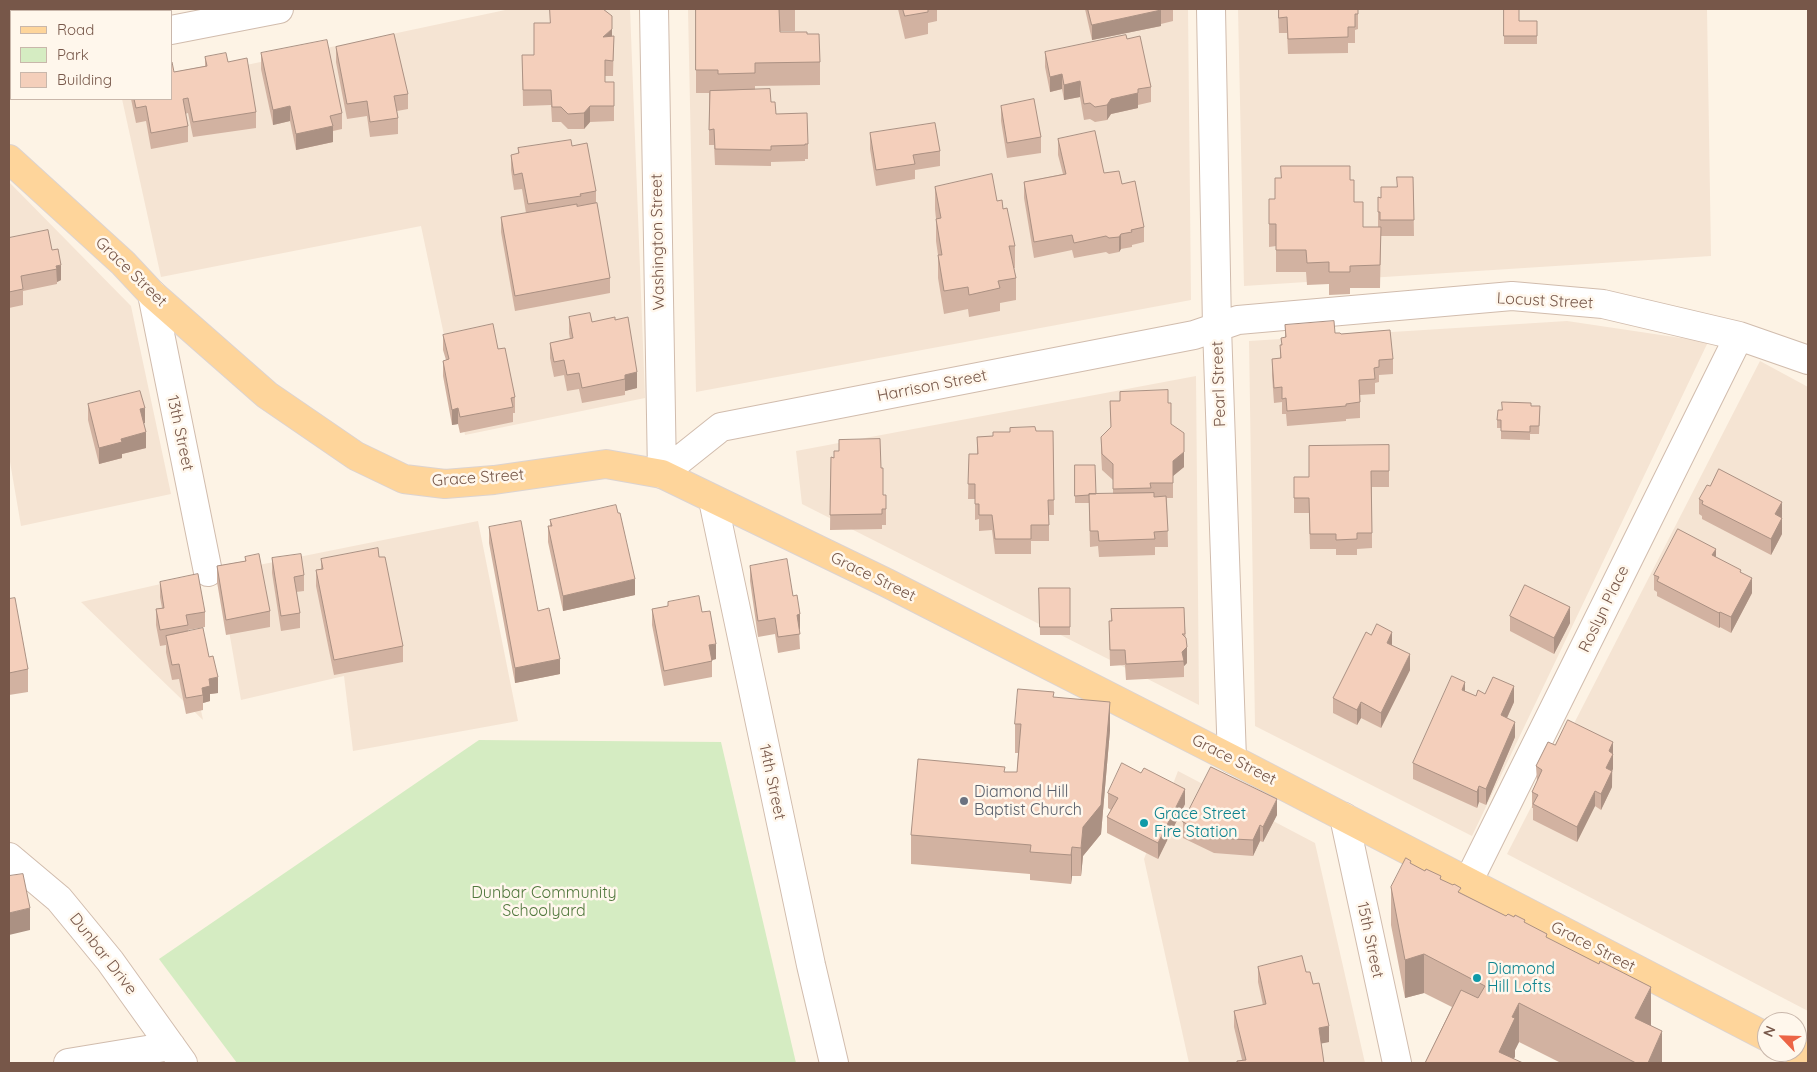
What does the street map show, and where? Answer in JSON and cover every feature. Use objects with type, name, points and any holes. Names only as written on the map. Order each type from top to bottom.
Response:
[{"type":"main road","name":"Grace Street","points":[[9,160],[123,263],[152,294],[267,395],[356,456],[404,479],[445,484],[494,480],[606,464],[662,474],[887,583],[1232,759],[1757,1032]]},
{"type":"street","points":[[172,30],[279,9]]},
{"type":"street","name":"Washington Street","points":[[654,9],[662,474]]},
{"type":"street","name":"Pearl Street","points":[[1211,9],[1217,327],[1232,759]]},
{"type":"street","name":"13th Street","points":[[152,294],[208,572]]},
{"type":"street","name":"Locust Street","points":[[1217,327],[1238,320],[1512,296],[1603,304],[1739,336],[1808,360]]},
{"type":"street","name":"Harrison Street","points":[[662,474],[721,427],[1194,335],[1217,327]]},
{"type":"street","name":"Roslyn Place","points":[[1468,882],[1739,336]]},
{"type":"street","name":"14th Street","points":[[713,500],[809,956],[834,1063]]},
{"type":"street","name":"15th Street","points":[[1344,817],[1397,1063]]},
{"type":"street","name":"Dunbar Drive","points":[[9,857],[59,899],[110,961],[177,1054]]},
{"type":"street","points":[[68,1063],[177,1054]]},
{"type":"shaded area","points":[[9,9],[70,10],[10,10],[9,30]]},
{"type":"shaded area","points":[[510,9],[630,9],[645,398],[465,435],[421,226],[161,277],[122,100],[172,100],[172,81]]},
{"type":"shaded area","points":[[688,9],[1188,9],[1191,300],[696,392]]},
{"type":"shaded area","points":[[1238,9],[1707,9],[1711,256],[1244,286]]},
{"type":"shaded area","points":[[9,182],[131,306],[171,494],[21,526],[9,456]]},
{"type":"shaded area","points":[[1567,321],[1708,342],[1472,836],[1255,726],[1249,341]]},
{"type":"shaded area","points":[[1760,361],[1808,387],[1808,1011],[1507,854]]},
{"type":"shaded area","points":[[1196,376],[1199,705],[802,504],[796,451]]},
{"type":"shaded area","points":[[478,521],[518,721],[353,751],[344,676],[241,700],[219,573]]},
{"type":"shaded area","points":[[174,581],[203,720],[81,602]]},
{"type":"shaded area","points":[[1178,771],[1315,843],[1365,1063],[1189,1063],[1144,859]]},
{"type":"green space","name":"Dunbar Community Schoolyard","points":[[479,740],[721,742],[796,1063],[237,1063],[159,959]]},
{"type":"building","points":[[550,9],[603,9],[612,16],[612,29],[603,37],[614,36],[613,61],[605,60],[605,82],[614,82],[614,106],[590,106],[584,113],[568,114],[561,107],[552,107],[551,90],[523,90],[522,55],[534,55],[534,23],[550,23]]},
{"type":"building","points":[[696,9],[779,9],[780,32],[819,34],[820,62],[755,63],[755,73],[718,74],[718,70],[696,70]]},
{"type":"building","points":[[903,9],[928,9],[928,12],[905,16]]},
{"type":"building","points":[[1088,9],[1160,9],[1161,10],[1092,25]]},
{"type":"building","points":[[1279,9],[1358,9],[1358,14],[1355,14],[1355,27],[1348,27],[1348,37],[1288,39],[1287,17],[1279,18]]},
{"type":"building","points":[[1504,9],[1519,9],[1519,21],[1537,21],[1537,36],[1504,36]]},
{"type":"building","points":[[394,34],[408,94],[394,96],[398,118],[370,122],[367,101],[347,104],[336,47]]},
{"type":"building","points":[[1126,35],[1127,39],[1140,36],[1151,87],[1138,89],[1138,93],[1111,99],[1107,105],[1095,107],[1090,103],[1084,104],[1080,81],[1064,85],[1062,74],[1050,77],[1045,52]]},
{"type":"building","points":[[327,40],[342,113],[330,116],[333,126],[296,134],[290,106],[273,110],[261,53]]},
{"type":"building","points":[[226,53],[228,62],[247,58],[256,112],[193,122],[188,98],[183,99],[188,126],[151,133],[146,106],[136,108],[134,100],[172,100],[172,62],[174,72],[207,66],[205,57]]},
{"type":"building","points":[[770,89],[771,102],[775,102],[776,114],[807,113],[808,144],[771,146],[771,150],[715,149],[714,129],[709,130],[710,91]]},
{"type":"building","points":[[1034,99],[1041,137],[1007,143],[1001,106]]},
{"type":"building","points":[[935,123],[940,151],[913,155],[915,164],[876,170],[870,133]]},
{"type":"building","points":[[1095,131],[1104,173],[1119,171],[1122,184],[1135,181],[1144,227],[1121,234],[1119,237],[1109,238],[1106,236],[1074,243],[1072,235],[1034,242],[1024,182],[1066,174],[1058,139]]},
{"type":"building","points":[[571,140],[572,146],[587,143],[596,191],[580,194],[581,196],[528,204],[522,173],[514,175],[511,155],[519,153],[518,148]]},
{"type":"building","points":[[1281,166],[1350,166],[1350,180],[1354,180],[1354,202],[1363,202],[1363,227],[1381,227],[1380,265],[1350,266],[1350,272],[1329,272],[1329,262],[1307,263],[1306,250],[1276,250],[1276,224],[1269,224],[1269,199],[1275,199],[1275,178],[1281,178]]},
{"type":"building","points":[[992,174],[997,201],[1002,200],[1003,209],[1007,208],[1015,246],[1009,246],[1016,278],[998,281],[1000,288],[969,295],[968,287],[944,291],[938,255],[942,255],[936,219],[941,218],[935,187]]},
{"type":"building","points":[[1397,177],[1413,177],[1414,220],[1380,220],[1378,197],[1381,198],[1381,187],[1397,187]]},
{"type":"building","points":[[597,203],[610,278],[515,296],[501,217],[577,204],[577,206]]},
{"type":"building","points":[[48,230],[52,250],[58,249],[61,265],[56,266],[57,269],[21,276],[23,289],[9,292],[9,238]]},
{"type":"building","points":[[590,313],[592,322],[615,317],[615,320],[628,317],[637,372],[625,375],[625,379],[582,388],[579,373],[567,375],[564,360],[554,362],[550,343],[573,338],[569,317]]},
{"type":"building","points":[[1334,321],[1335,333],[1341,334],[1390,330],[1393,359],[1379,360],[1379,367],[1374,368],[1375,379],[1359,380],[1360,402],[1346,404],[1346,406],[1287,411],[1286,398],[1282,399],[1282,387],[1274,388],[1272,359],[1281,358],[1280,345],[1282,345],[1281,338],[1286,337],[1285,325]]},
{"type":"building","points":[[493,324],[498,349],[505,348],[515,397],[511,398],[513,407],[460,417],[458,408],[452,410],[443,361],[449,359],[443,335]]},
{"type":"building","points":[[1168,390],[1168,403],[1171,403],[1171,424],[1184,433],[1184,452],[1173,461],[1173,483],[1150,483],[1151,488],[1113,489],[1113,464],[1102,454],[1101,437],[1111,427],[1110,401],[1120,401],[1120,392]]},
{"type":"building","points":[[140,391],[145,408],[140,409],[146,432],[121,439],[122,442],[99,448],[88,404]]},
{"type":"building","points":[[1502,402],[1531,403],[1531,406],[1540,406],[1539,426],[1530,426],[1530,432],[1501,431],[1501,420],[1497,420],[1498,410],[1502,410]]},
{"type":"building","points":[[1035,427],[1036,431],[1053,431],[1054,500],[1048,500],[1049,525],[1031,525],[1031,539],[995,539],[992,515],[979,515],[979,504],[975,504],[975,484],[968,484],[969,454],[978,454],[977,437],[993,436],[993,432],[1010,432],[1010,428]]},
{"type":"building","points":[[880,439],[883,495],[886,495],[886,509],[882,509],[882,514],[830,515],[831,457],[834,458],[834,451],[839,451],[839,440]]},
{"type":"building","points":[[1389,445],[1389,471],[1371,471],[1372,533],[1357,533],[1357,539],[1336,540],[1336,534],[1310,534],[1309,498],[1294,498],[1294,477],[1309,477],[1309,446]]},
{"type":"building","points":[[1075,465],[1095,465],[1096,494],[1075,496]]},
{"type":"building","points":[[1719,469],[1782,502],[1775,514],[1782,518],[1771,539],[1702,504],[1703,501],[1699,499],[1707,485],[1710,486]]},
{"type":"building","points":[[1154,493],[1154,497],[1166,496],[1168,531],[1154,532],[1155,539],[1099,541],[1098,531],[1090,531],[1089,494]]},
{"type":"building","points":[[616,505],[618,513],[620,513],[635,579],[563,596],[548,526],[552,526],[550,520]]},
{"type":"building","points":[[521,521],[538,611],[549,608],[560,659],[515,668],[489,527]]},
{"type":"building","points":[[1678,529],[1716,549],[1712,555],[1752,578],[1731,617],[1719,613],[1657,581],[1659,577],[1654,575]]},
{"type":"building","points":[[378,548],[379,557],[385,557],[403,646],[334,660],[316,570],[323,569],[321,559]]},
{"type":"building","points":[[259,554],[270,611],[226,620],[217,566],[246,561],[245,557]]},
{"type":"building","points":[[301,554],[304,575],[294,577],[300,613],[281,616],[272,558]]},
{"type":"building","points":[[787,559],[793,596],[797,595],[800,614],[797,615],[800,634],[778,637],[775,618],[758,621],[750,566]]},
{"type":"building","points":[[198,574],[205,612],[186,615],[188,625],[160,630],[156,609],[164,608],[160,582]]},
{"type":"building","points":[[1525,585],[1570,607],[1554,638],[1510,616]]},
{"type":"building","points":[[1039,588],[1070,588],[1070,627],[1040,627]]},
{"type":"building","points":[[699,596],[702,612],[710,611],[716,644],[709,645],[712,661],[664,671],[652,609],[668,606],[668,602]]},
{"type":"building","points":[[15,598],[28,669],[9,673],[9,599]]},
{"type":"building","points":[[1184,608],[1185,634],[1182,634],[1186,638],[1187,647],[1182,652],[1184,661],[1126,664],[1125,650],[1110,650],[1109,621],[1112,621],[1111,609]]},
{"type":"building","points":[[1377,624],[1392,632],[1387,643],[1410,654],[1381,713],[1361,702],[1357,710],[1333,698],[1366,632],[1371,635]]},
{"type":"building","points":[[203,628],[209,657],[213,656],[218,677],[209,679],[210,686],[202,688],[203,695],[186,698],[179,664],[172,665],[166,636]]},
{"type":"building","points":[[1452,676],[1465,682],[1462,690],[1476,696],[1478,690],[1485,694],[1493,677],[1514,686],[1501,715],[1515,722],[1486,789],[1479,786],[1477,792],[1413,763]]},
{"type":"building","name":"Diamond Hill Baptist Church","points":[[1018,689],[1054,692],[1053,697],[1110,702],[1101,805],[1083,827],[1081,848],[1072,847],[1071,855],[1030,852],[1031,845],[911,835],[918,759],[1005,767],[1004,772],[1017,772],[1021,724],[1015,724]]},
{"type":"building","points":[[1568,720],[1613,742],[1609,751],[1613,754],[1606,768],[1612,771],[1601,794],[1595,791],[1577,827],[1533,804],[1538,795],[1532,792],[1542,770],[1536,766],[1548,742],[1555,745]]},
{"type":"building","name":"Grace Street Fire Station","points":[[1122,763],[1141,773],[1144,768],[1185,789],[1158,843],[1107,817],[1118,798],[1108,793]]},
{"type":"building","points":[[1211,767],[1277,799],[1263,827],[1260,825],[1253,840],[1214,838],[1183,822]]},
{"type":"building","points":[[1406,858],[1411,861],[1410,863],[1425,871],[1426,869],[1441,876],[1440,879],[1461,888],[1458,892],[1506,916],[1508,914],[1514,917],[1515,915],[1547,934],[1546,937],[1599,964],[1600,961],[1651,987],[1635,1018],[1662,1031],[1648,1063],[1636,1063],[1519,1003],[1512,1017],[1515,1018],[1499,1052],[1523,1063],[1425,1063],[1461,990],[1478,998],[1485,986],[1424,954],[1405,960],[1391,887]]},
{"type":"building","points":[[23,874],[30,908],[9,913],[9,876]]},
{"type":"building","points":[[1302,956],[1306,972],[1310,972],[1313,984],[1319,983],[1329,1026],[1319,1028],[1324,1063],[1237,1063],[1237,1061],[1246,1060],[1234,1011],[1266,1004],[1258,967]]},
{"type":"place","name":"Diamond Hill Baptist Church","points":[[964,801]]},
{"type":"place","name":"Grace Street Fire Station","points":[[1144,823]]},
{"type":"place","name":"Diamond Hill Lofts","points":[[1477,978]]}]
